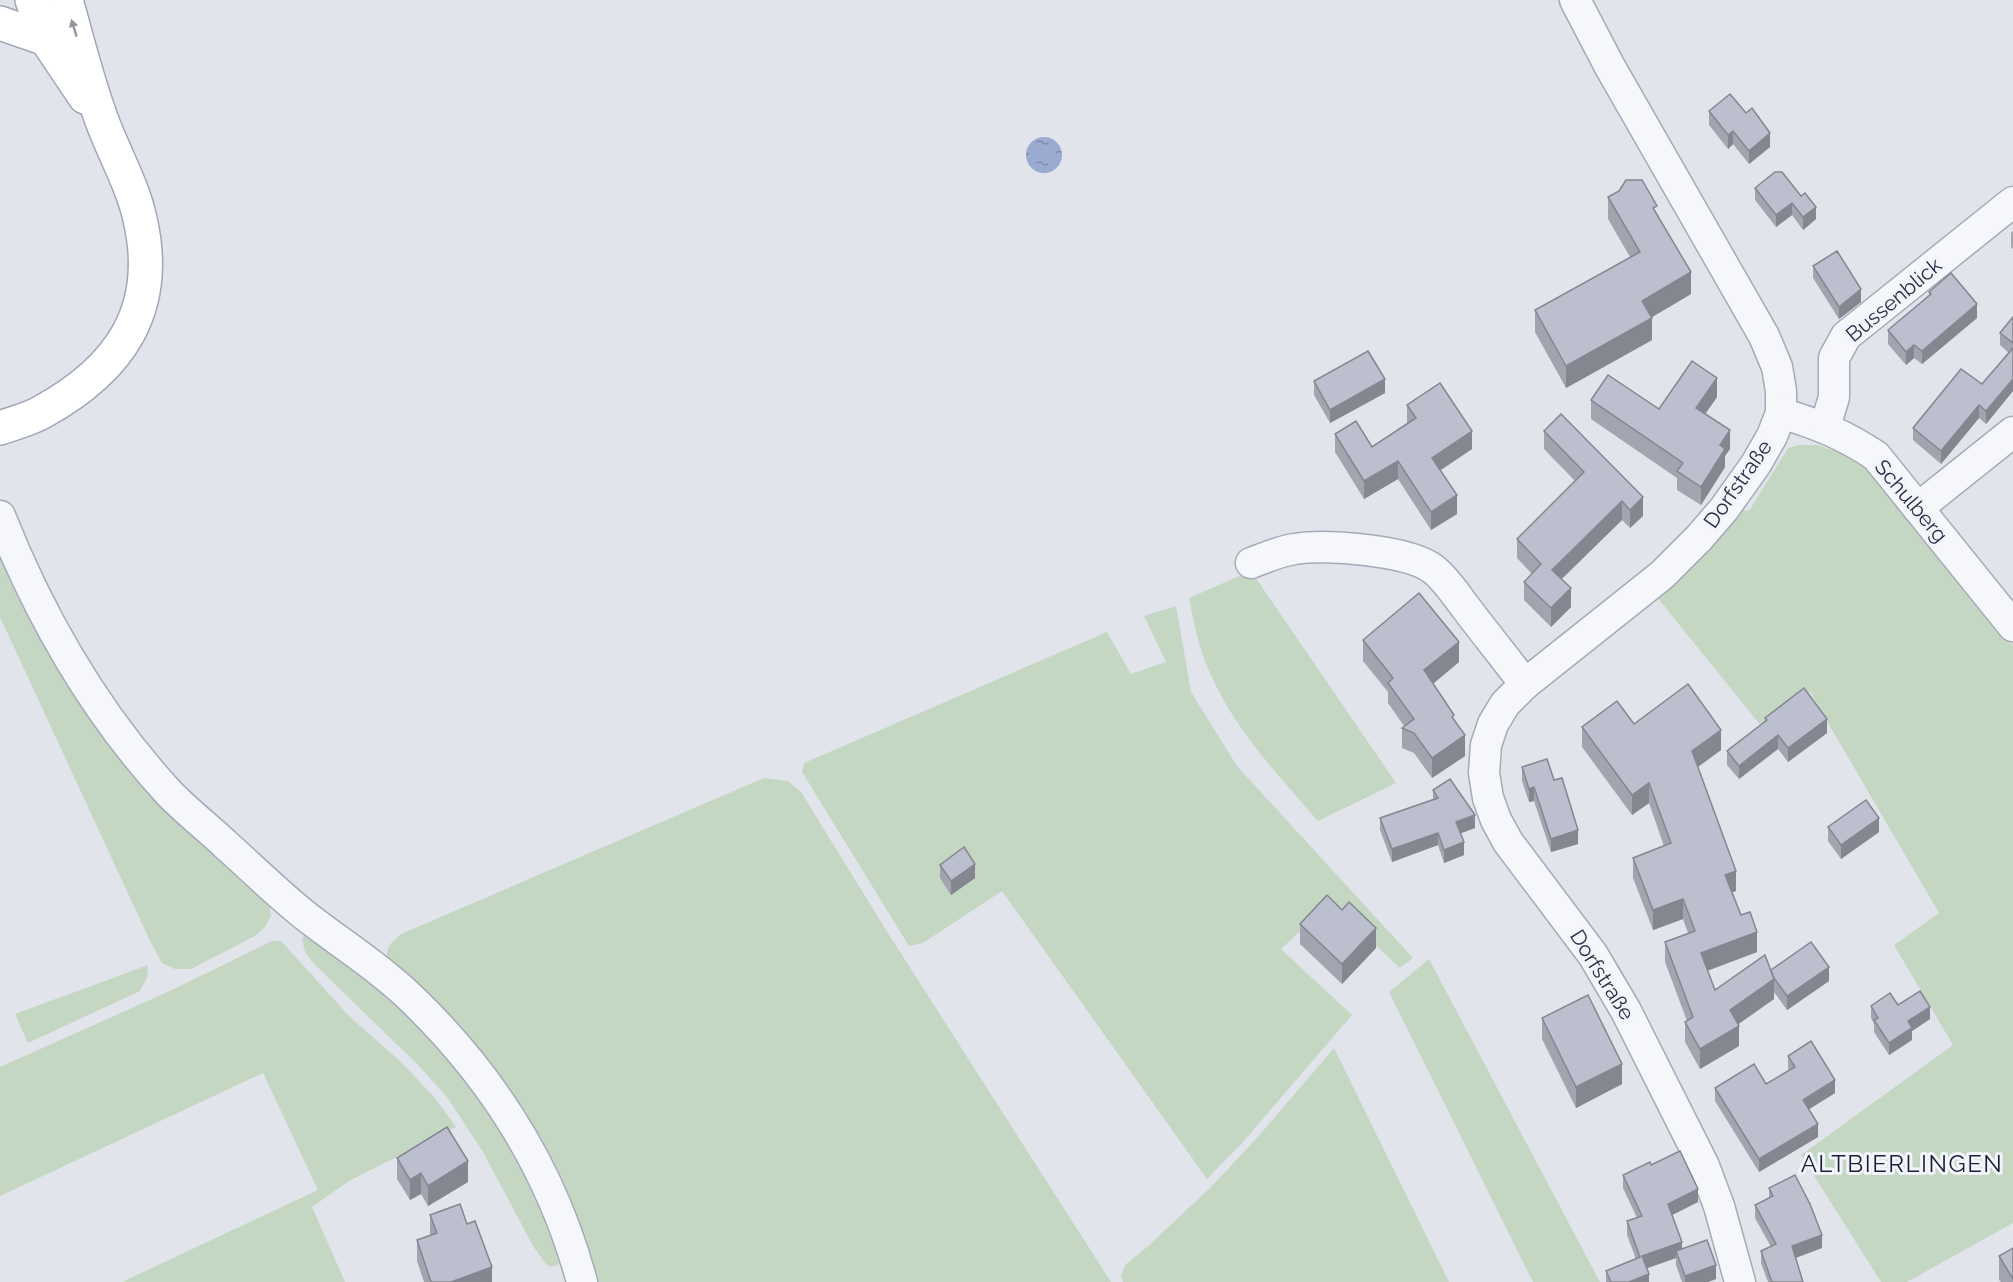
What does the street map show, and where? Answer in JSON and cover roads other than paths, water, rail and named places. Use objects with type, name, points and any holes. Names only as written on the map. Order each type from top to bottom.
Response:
[{"type":"main road","points":[[32,0],[46,39],[103,124]]},
{"type":"main road","points":[[0,428],[41,413],[86,385],[108,364],[123,343],[138,310],[146,270],[146,247],[140,216],[103,124],[66,0]]},
{"type":"main road","points":[[0,23],[46,39]]},
{"type":"street","name":"Dorfstraße","points":[[1575,0],[1610,67],[1764,336],[1777,368],[1781,392],[1781,413],[1772,436],[1756,464],[1724,509],[1699,538],[1662,574],[1525,684],[1505,704],[1493,724],[1486,745],[1485,773],[1488,798],[1496,820],[1508,842],[1593,955],[1626,1011],[1704,1166],[1719,1206],[1740,1282]]},
{"type":"street","name":"Bussenblick","points":[[1825,427],[1834,398],[1834,358],[1846,336],[2013,202]]},
{"type":"street","name":"Schulberg","points":[[1781,413],[1825,427],[1876,456],[2013,627]]},
{"type":"street","points":[[1918,508],[2013,432]]},
{"type":"street","points":[[0,516],[18,562],[61,646],[103,711],[169,792],[305,915],[414,1001],[453,1041],[487,1084],[525,1139],[548,1187],[582,1282]]},
{"type":"street","points":[[1251,563],[1295,549],[1323,548],[1359,550],[1414,560],[1432,569],[1448,585],[1525,684]]},
{"type":"water","points":[[1044,137],[1057,142],[1062,155],[1057,168],[1044,173],[1031,168],[1026,155],[1031,142]]},
{"type":"district","name":"ALTBIERLINGEN","points":[[1902,1164]]}]
